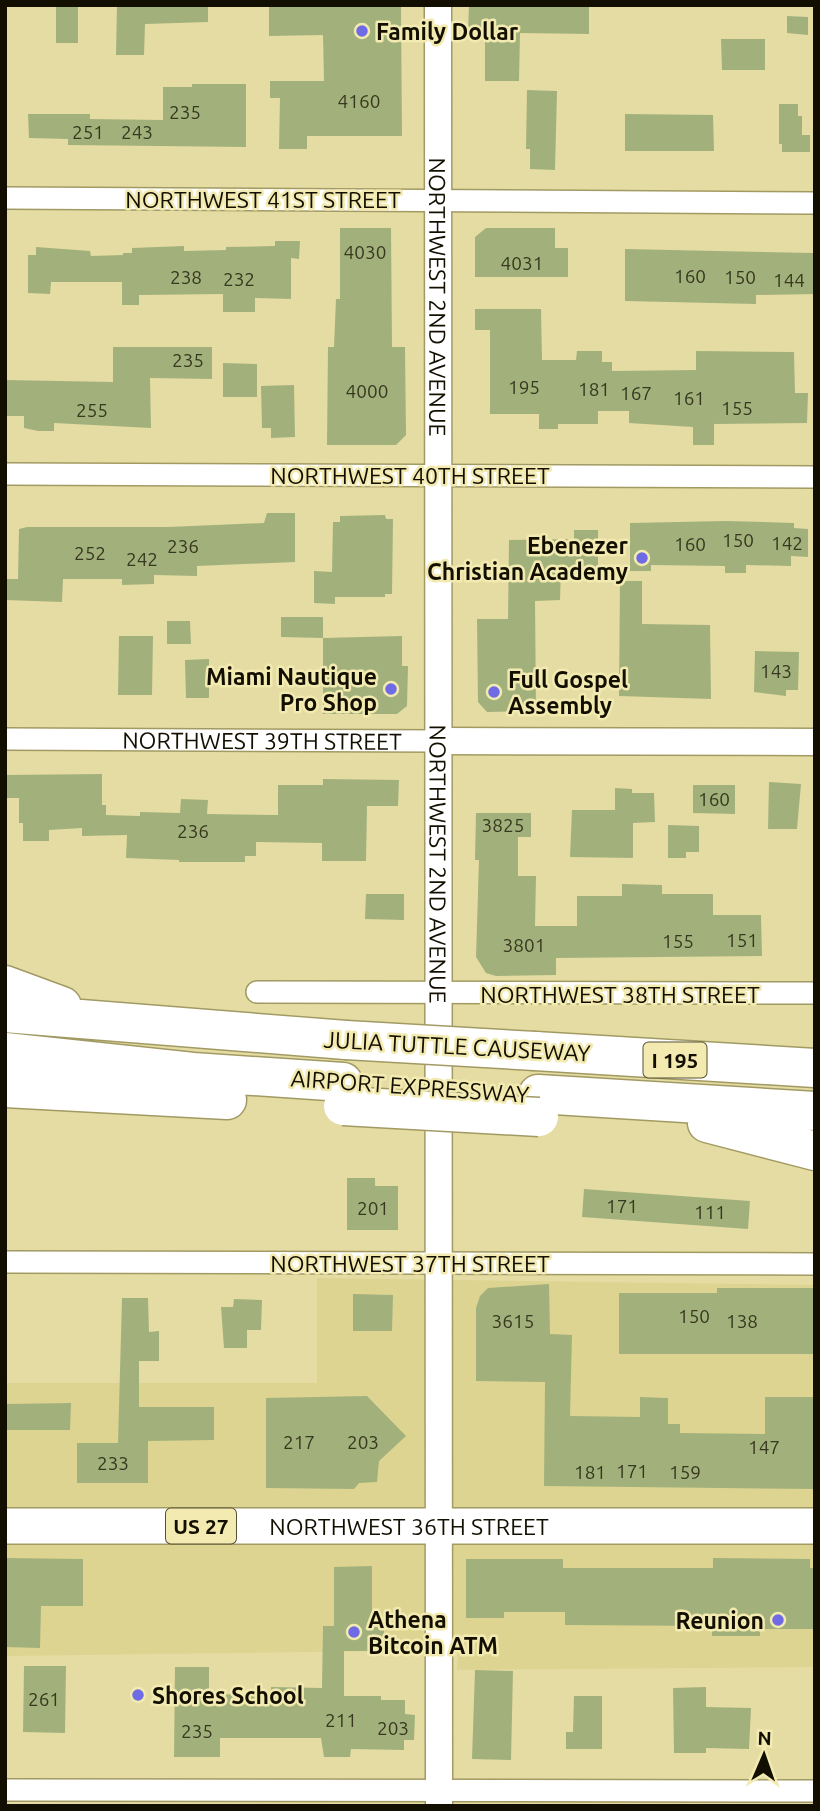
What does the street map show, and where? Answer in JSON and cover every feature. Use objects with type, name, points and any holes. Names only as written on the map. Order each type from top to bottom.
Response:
[{"type":"highway","points":[[5,985],[99,1022]]},
{"type":"highway","points":[[5,1013],[99,1022]]},
{"type":"highway","name":"JULIA TUTTLE CAUSEWAY","points":[[99,1022],[346,1040],[815,1068]]},
{"type":"highway","name":"AIRPORT EXPRESSWAY","points":[[5,1052],[193,1072],[343,1094]]},
{"type":"highway","points":[[5,1088],[343,1094],[538,1106],[706,1123],[815,1127]]},
{"type":"highway","name":"AIRPORT EXPRESSWAY","points":[[538,1106],[815,1111]]},
{"type":"highway","points":[[706,1123],[815,1151]]},
{"type":"main road","name":"NORTHWEST 36TH STREET","points":[[5,1526],[815,1526]]},
{"type":"street","name":"NORTHWEST 2ND AVENUE","points":[[438,5],[439,1798]]},
{"type":"street","name":"NORTHWEST 41ST STREET","points":[[5,198],[815,203]]},
{"type":"street","name":"NORTHWEST 40TH STREET","points":[[5,474],[815,477]]},
{"type":"street","name":"NORTHWEST 39TH STREET","points":[[5,740],[815,742]]},
{"type":"street","name":"NORTHWEST 38TH STREET","points":[[257,992],[439,995],[815,993]]},
{"type":"street","name":"NORTHWEST 37TH STREET","points":[[5,1262],[815,1264]]},
{"type":"street","points":[[5,1790],[439,1798],[815,1791]]},
{"type":"shaded area","points":[[317,1278],[815,1285],[815,1667],[457,1670],[458,1650],[5,1656],[5,1383],[317,1383]]},
{"type":"building","points":[[56,5],[78,5],[78,43],[56,43]]},
{"type":"building","points":[[117,5],[208,5],[208,22],[145,24],[144,55],[116,55]]},
{"type":"building","points":[[269,5],[401,6],[402,136],[307,136],[307,149],[279,149],[280,98],[270,98],[270,81],[324,81],[323,35],[269,36]]},
{"type":"building","points":[[469,5],[589,5],[589,34],[520,33],[519,81],[485,81],[485,32],[468,32]]},
{"type":"building","points":[[787,16],[808,17],[808,35],[787,33]]},
{"type":"building","points":[[721,39],[765,39],[765,70],[722,70]]},
{"type":"building","points":[[192,84],[246,84],[246,147],[68,145],[68,139],[29,138],[28,114],[90,114],[90,119],[163,120],[163,87],[192,87]]},
{"type":"building","points":[[527,90],[557,91],[555,170],[530,169],[530,149],[526,149]]},
{"type":"building","points":[[779,104],[798,104],[798,116],[802,116],[802,135],[810,135],[810,152],[782,152],[782,144],[779,144]]},
{"type":"building","points":[[625,114],[713,115],[714,151],[625,151]]},
{"type":"building","points":[[340,228],[391,228],[392,347],[405,347],[406,435],[396,445],[327,445],[328,347],[334,347],[336,299],[340,299]]},
{"type":"building","points":[[486,228],[555,228],[555,248],[568,248],[568,277],[475,277],[475,237]]},
{"type":"building","points":[[275,241],[300,241],[299,259],[291,258],[291,299],[255,298],[255,312],[223,312],[223,294],[139,295],[139,305],[122,305],[122,282],[51,282],[50,294],[28,293],[28,255],[36,255],[36,247],[90,251],[91,256],[123,255],[132,253],[132,248],[184,246],[184,251],[226,250],[226,247],[275,246]]},
{"type":"building","points":[[625,249],[815,253],[815,294],[756,295],[756,304],[625,301]]},
{"type":"building","points":[[475,309],[541,309],[542,360],[576,360],[577,351],[602,351],[602,362],[612,362],[612,371],[696,370],[696,351],[794,352],[795,393],[808,393],[807,423],[714,424],[714,445],[693,445],[693,427],[629,423],[629,411],[598,411],[598,424],[558,424],[558,429],[539,429],[539,414],[490,414],[490,330],[475,330]]},
{"type":"building","points":[[113,347],[212,347],[212,379],[150,378],[151,428],[54,423],[54,431],[38,431],[24,428],[24,416],[5,416],[5,380],[113,382]]},
{"type":"building","points":[[223,363],[257,364],[257,397],[223,397]]},
{"type":"building","points":[[294,385],[295,437],[271,438],[271,428],[262,428],[261,386]]},
{"type":"building","points":[[267,513],[295,513],[295,562],[197,566],[197,576],[154,575],[154,584],[122,585],[122,579],[63,579],[62,602],[5,600],[5,579],[18,579],[19,529],[264,523]]},
{"type":"building","points":[[385,515],[386,519],[393,519],[392,594],[385,594],[385,597],[335,597],[335,604],[314,603],[314,571],[332,572],[333,522],[340,522],[340,516]]},
{"type":"building","points":[[630,523],[794,523],[794,528],[808,529],[808,557],[791,556],[791,566],[746,565],[746,573],[725,573],[725,566],[651,565],[651,571],[630,571]]},
{"type":"building","points":[[574,530],[598,530],[598,569],[561,569],[560,600],[535,601],[536,711],[487,712],[478,702],[477,619],[508,619],[509,540],[574,539]]},
{"type":"building","points":[[620,581],[642,581],[642,624],[710,625],[711,699],[619,696]]},
{"type":"building","points":[[281,617],[323,617],[323,638],[281,637]]},
{"type":"building","points":[[167,621],[190,621],[191,644],[167,644]]},
{"type":"building","points":[[119,636],[153,636],[152,695],[118,695]]},
{"type":"building","points":[[402,636],[402,666],[408,666],[407,706],[397,714],[323,714],[323,638]]},
{"type":"building","points":[[755,651],[799,652],[798,690],[786,690],[786,696],[754,692]]},
{"type":"building","points":[[209,659],[209,698],[186,698],[185,660]]},
{"type":"building","points":[[102,774],[102,805],[106,805],[106,815],[180,813],[181,799],[208,800],[207,814],[278,815],[278,785],[323,785],[323,779],[399,780],[398,806],[367,806],[366,861],[322,861],[322,843],[256,842],[256,856],[245,856],[245,862],[179,862],[126,858],[127,835],[82,836],[82,828],[49,830],[49,841],[23,841],[23,823],[19,823],[19,798],[5,798],[5,775]]},
{"type":"building","points":[[769,782],[801,784],[797,829],[768,829]]},
{"type":"building","points":[[693,785],[735,785],[735,814],[693,813]]},
{"type":"building","points":[[615,788],[632,789],[632,793],[654,793],[655,822],[633,823],[633,858],[570,857],[572,810],[615,810]]},
{"type":"building","points":[[476,813],[531,813],[531,837],[518,837],[518,876],[536,876],[535,926],[577,926],[577,896],[622,896],[622,884],[662,885],[662,894],[713,894],[713,915],[761,915],[762,956],[556,958],[556,975],[496,976],[486,973],[476,957],[479,860],[475,860]]},
{"type":"building","points":[[668,825],[699,826],[699,852],[686,852],[686,858],[668,858]]},
{"type":"building","points":[[366,894],[404,894],[404,920],[365,919]]},
{"type":"building","points":[[347,1178],[375,1178],[375,1186],[398,1186],[398,1230],[347,1230]]},
{"type":"building","points":[[584,1189],[750,1201],[748,1229],[582,1217]]},
{"type":"building","points":[[549,1284],[550,1334],[572,1335],[570,1416],[640,1417],[640,1397],[668,1398],[668,1424],[680,1424],[680,1433],[765,1434],[765,1397],[815,1397],[815,1489],[544,1486],[545,1382],[476,1381],[476,1308],[480,1296],[488,1288]]},
{"type":"building","points":[[717,1288],[815,1288],[815,1354],[619,1354],[619,1293],[717,1293]]},
{"type":"building","points":[[353,1294],[393,1295],[392,1331],[353,1331]]},
{"type":"building","points":[[122,1298],[148,1298],[149,1332],[159,1331],[159,1361],[139,1361],[139,1407],[214,1407],[214,1440],[148,1441],[148,1483],[77,1483],[77,1443],[118,1443]]},
{"type":"building","points":[[234,1299],[262,1300],[261,1330],[247,1330],[247,1348],[224,1348],[221,1307],[233,1307]]},
{"type":"building","points":[[367,1396],[406,1436],[379,1461],[377,1482],[359,1483],[354,1489],[266,1488],[266,1398]]},
{"type":"building","points":[[71,1403],[70,1430],[5,1430],[5,1404]]},
{"type":"building","points":[[5,1558],[83,1559],[83,1606],[41,1606],[40,1648],[5,1647]]},
{"type":"building","points":[[713,1558],[810,1559],[810,1568],[815,1568],[815,1629],[760,1629],[760,1636],[712,1636],[712,1626],[565,1625],[565,1612],[504,1612],[504,1618],[466,1618],[466,1559],[563,1559],[563,1568],[713,1568]]},
{"type":"building","points":[[372,1566],[372,1627],[384,1627],[384,1651],[344,1651],[344,1696],[381,1696],[381,1700],[405,1700],[405,1714],[415,1715],[414,1740],[404,1740],[404,1750],[351,1749],[350,1757],[324,1757],[321,1738],[220,1738],[220,1757],[174,1757],[175,1667],[209,1667],[209,1694],[271,1695],[271,1687],[322,1688],[323,1626],[334,1626],[334,1567]]},
{"type":"building","points":[[24,1666],[66,1666],[65,1733],[23,1732]]},
{"type":"building","points":[[475,1670],[513,1671],[511,1760],[472,1759]]},
{"type":"building","points":[[706,1687],[706,1707],[751,1708],[749,1749],[706,1748],[706,1753],[674,1753],[673,1688]]},
{"type":"building","points":[[574,1696],[602,1696],[602,1749],[566,1749],[566,1732],[573,1732]]},
{"type":"place","name":"Family Dollar","points":[[362,31]]},
{"type":"place","name":"Ebenezer Christian Academy","points":[[642,558]]},
{"type":"place","name":"Miami Nautique Pro Shop","points":[[391,689]]},
{"type":"place","name":"Full Gospel Assembly","points":[[494,692]]},
{"type":"place","name":"Reunion","points":[[778,1620]]},
{"type":"place","name":"Athena Bitcoin ATM","points":[[354,1632]]},
{"type":"place","name":"Shores School","points":[[138,1695]]}]
